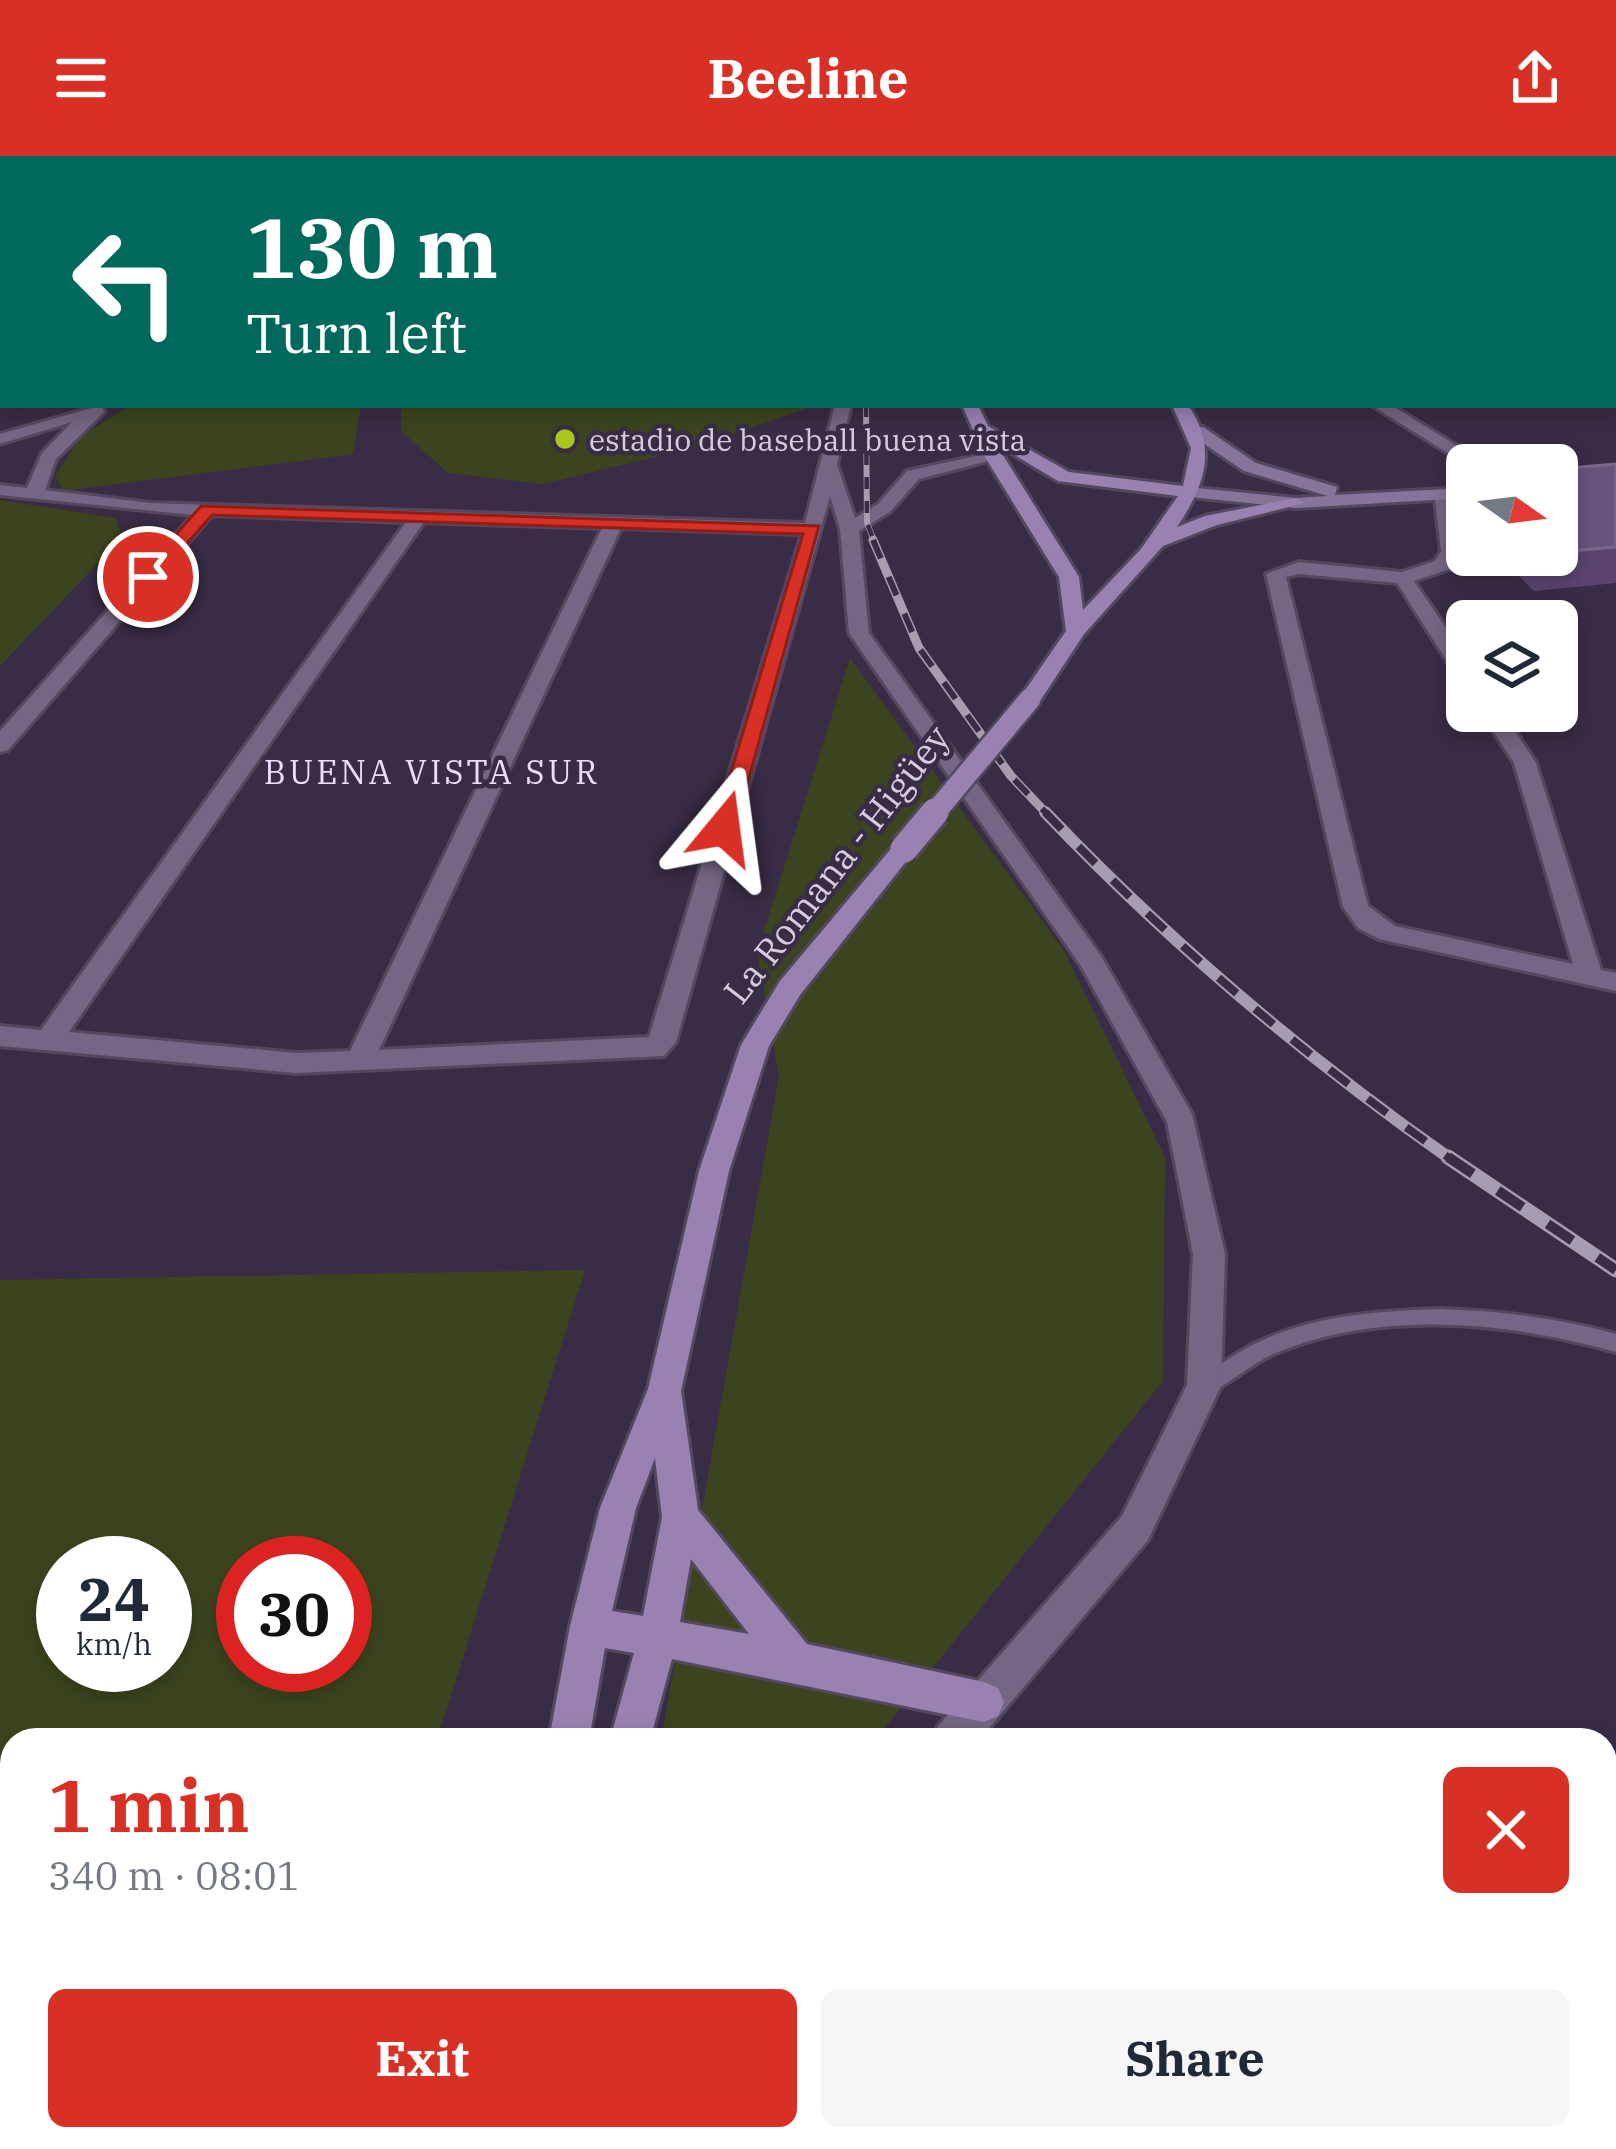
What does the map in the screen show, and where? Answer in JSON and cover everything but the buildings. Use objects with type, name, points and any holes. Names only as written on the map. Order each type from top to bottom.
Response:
[{"type":"main road","points":[[972,408],[987,431],[994,457],[1069,577],[1076,631]]},
{"type":"main road","points":[[1182,408],[1197,431]]},
{"type":"main road","points":[[987,431],[1064,477],[1187,492]]},
{"type":"main road","name":"La Romana - Higüey","points":[[571,1728],[589,1626],[618,1508],[665,1389],[714,1171],[755,1045],[790,988],[1030,700],[1076,631],[1156,542],[1198,464],[1197,431]]},
{"type":"main road","points":[[1156,542],[1212,520],[1297,503]]},
{"type":"main road","name":"La Romana - Higüey","points":[[633,1728],[658,1636],[680,1517],[665,1389]]},
{"type":"main road","points":[[680,1517],[796,1661]]},
{"type":"main road","points":[[589,1626],[796,1661],[984,1721]]},
{"type":"street","points":[[0,439],[98,408]]},
{"type":"street","points":[[35,495],[36,478],[50,451],[100,408]]},
{"type":"street","points":[[0,1036],[296,1063],[642,1053],[662,1042],[813,529],[842,408]]},
{"type":"street","points":[[1383,408],[1446,445]]},
{"type":"street","points":[[1197,431],[1250,467],[1286,479],[1333,491],[1409,496]]},
{"type":"street","points":[[849,529],[884,508],[913,475],[994,457]]},
{"type":"street","points":[[830,466],[849,529],[859,634],[1092,962],[1182,1122],[1209,1254],[1204,1386],[1135,1528],[984,1721]]},
{"type":"street","points":[[0,490],[110,506],[813,529]]},
{"type":"street","points":[[1187,492],[1297,503],[1446,495]]},
{"type":"street","points":[[1440,495],[1450,551],[1443,565],[1403,578],[1299,568],[1276,574],[1356,908],[1367,922],[1388,933],[1616,982]]},
{"type":"street","points":[[0,745],[207,510]]},
{"type":"street","points":[[46,1042],[418,516]]},
{"type":"street","points":[[359,1062],[615,521]]},
{"type":"street","points":[[1403,578],[1446,643]]},
{"type":"street","points":[[1505,732],[1525,763],[1590,977]]},
{"type":"lane","points":[[1204,1386],[1269,1346],[1360,1323],[1442,1317],[1578,1331],[1616,1343]]},
{"type":"shaded area","points":[[127,408],[361,408],[353,454],[63,491],[55,476],[81,436]]},
{"type":"shaded area","name":"estadio de baseball buena vista","points":[[401,408],[808,408],[697,447],[543,484],[448,473],[401,431]]},
{"type":"shaded area","points":[[0,500],[115,518],[123,537],[0,666]]},
{"type":"shaded area","points":[[850,658],[1063,949],[1165,1157],[1163,1381],[885,1728],[663,1728],[779,1076],[757,953]]},
{"type":"shaded area","points":[[585,1270],[441,1728],[0,1728],[0,1280]]},
{"type":"railway","points":[[866,408],[867,523],[875,543]]},
{"type":"railway","points":[[873,540],[919,648],[1011,776],[1048,815]]},
{"type":"railway","points":[[1045,812],[1048,815]]},
{"type":"railway","points":[[1048,815],[1140,907],[1240,996],[1452,1160]]},
{"type":"railway","points":[[1448,1157],[1616,1270]]},
{"type":"place","name":"estadio de baseball buena vista","points":[[565,439]]},
{"type":"district","name":"BUENA VISTA SUR","points":[[432,771]]},
{"type":"route","points":[[148,577],[207,510],[813,529],[724,828]]}]
